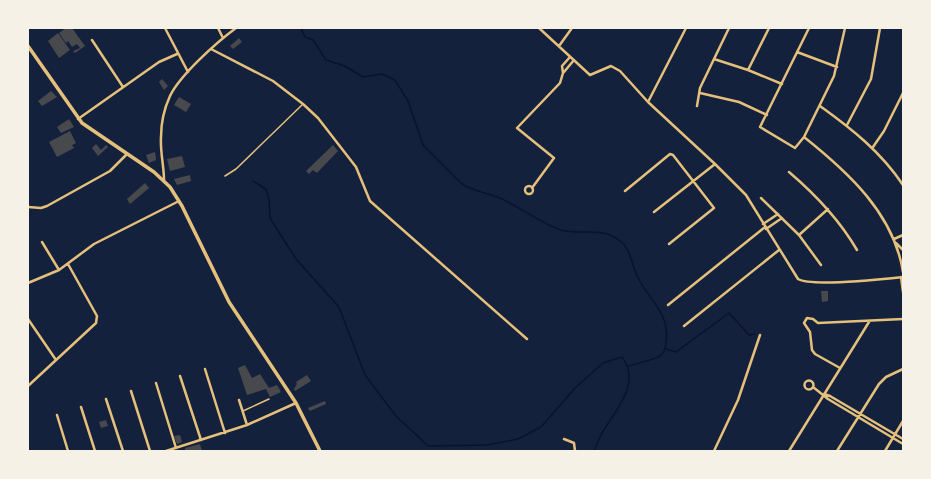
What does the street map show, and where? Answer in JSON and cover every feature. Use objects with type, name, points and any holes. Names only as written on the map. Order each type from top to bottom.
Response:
[{"type":"main road","points":[[28,46],[78,119],[90,131],[127,154],[164,180],[179,201],[229,302],[296,404],[320,451]]},
{"type":"street","points":[[165,28],[188,72]]},
{"type":"street","points":[[218,28],[223,38]]},
{"type":"street","points":[[164,180],[160,138],[164,110],[175,87],[188,72],[223,38],[236,28]]},
{"type":"street","points":[[539,28],[590,75],[607,67],[617,68],[648,102],[715,164],[746,196],[796,278],[802,282],[846,282],[902,277],[903,292]]},
{"type":"street","points":[[559,46],[572,28]]},
{"type":"street","points":[[648,102],[686,28]]},
{"type":"street","points":[[697,106],[700,88],[730,28]]},
{"type":"street","points":[[748,70],[768,28]]},
{"type":"street","points":[[809,28],[760,127],[795,148],[804,137],[820,106],[837,67],[844,28]]},
{"type":"street","points":[[847,125],[871,79],[880,28]]},
{"type":"street","points":[[92,40],[123,87]]},
{"type":"street","points":[[211,49],[273,81],[304,104],[318,118],[356,167],[370,201],[527,339]]},
{"type":"street","points":[[797,52],[837,67]]},
{"type":"street","points":[[78,119],[159,62],[178,54]]},
{"type":"street","points":[[563,73],[562,66],[570,57]]},
{"type":"street","points":[[714,59],[748,70],[782,84]]},
{"type":"street","points":[[532,188],[554,158],[517,128],[558,87],[563,73],[574,60]]},
{"type":"street","points":[[700,93],[739,102],[767,115]]},
{"type":"street","points":[[873,147],[884,131],[903,93]]},
{"type":"street","points":[[820,106],[847,125],[873,147],[903,185]]},
{"type":"street","points":[[804,137],[831,159],[861,189],[876,209],[895,241],[903,250]]},
{"type":"street","points":[[28,207],[47,206],[110,171],[127,154]]},
{"type":"street","points":[[625,191],[672,154],[694,180],[714,208],[669,244]]},
{"type":"street","points":[[654,212],[715,164]]},
{"type":"street","points":[[789,172],[828,209],[846,231],[857,250]]},
{"type":"street","points":[[899,179],[903,177]]},
{"type":"street","points":[[761,198],[799,235],[821,265]]},
{"type":"street","points":[[28,283],[59,270],[94,244],[179,201]]},
{"type":"street","points":[[799,235],[828,209]]},
{"type":"street","points":[[668,305],[765,227],[778,214]]},
{"type":"street","points":[[765,227],[782,217]]},
{"type":"street","points":[[895,241],[903,235]]},
{"type":"street","points":[[895,241],[903,272]]},
{"type":"street","points":[[42,242],[59,270]]},
{"type":"street","points":[[684,326],[779,250]]},
{"type":"street","points":[[28,386],[96,324],[98,319],[68,264]]},
{"type":"street","points":[[840,368],[815,354],[812,350],[810,332],[805,325],[806,319],[811,318],[818,323],[869,322],[903,319]]},
{"type":"street","points":[[28,319],[56,360]]},
{"type":"street","points":[[789,451],[869,322]]},
{"type":"street","points":[[714,451],[738,400],[760,335]]},
{"type":"street","points":[[205,369],[225,432]]},
{"type":"street","points":[[837,451],[879,384],[886,377],[903,369]]},
{"type":"street","points":[[180,376],[201,440]]},
{"type":"street","points":[[156,383],[176,448]]},
{"type":"street","points":[[813,387],[860,413],[894,436],[903,444]]},
{"type":"street","points":[[131,391],[150,451]]},
{"type":"street","points":[[824,394],[828,399],[858,417],[903,440]]},
{"type":"street","points":[[106,398],[123,451]]},
{"type":"street","points":[[239,400],[247,425]]},
{"type":"street","points":[[166,451],[247,425],[296,404]]},
{"type":"street","points":[[81,407],[96,451]]},
{"type":"street","points":[[57,414],[68,451]]},
{"type":"street","points":[[884,451],[903,421]]},
{"type":"street","points":[[564,438],[574,443],[575,451]]},
{"type":"lane","points":[[225,176],[236,169],[304,104]]},
{"type":"lane","points":[[243,411],[269,399]]},
{"type":"building","points":[[66,28],[72,28],[85,46],[75,53],[73,51],[80,48],[77,44],[72,47],[68,41],[66,43],[59,33]]},
{"type":"building","points":[[58,33],[70,50],[59,58],[48,41]]},
{"type":"building","points":[[239,38],[242,42],[233,49],[230,46]]},
{"type":"building","points":[[162,79],[168,86],[164,90],[159,82]]},
{"type":"building","points":[[51,91],[57,97],[42,106],[38,101]]},
{"type":"building","points":[[179,97],[191,104],[186,112],[174,105]]},
{"type":"building","points":[[69,119],[74,127],[61,133],[57,127]]},
{"type":"building","points":[[70,131],[76,143],[72,145],[74,148],[57,157],[49,142]]},
{"type":"building","points":[[96,144],[101,150],[106,145],[108,147],[98,156],[92,148]]},
{"type":"building","points":[[333,145],[338,151],[317,173],[313,170],[309,174],[306,171]]},
{"type":"building","points":[[155,152],[156,160],[149,163],[146,155]]},
{"type":"building","points":[[182,156],[185,167],[170,171],[167,159]]},
{"type":"building","points":[[190,175],[191,181],[177,185],[174,179]]},
{"type":"building","points":[[145,183],[149,188],[130,204],[127,199]]},
{"type":"building","points":[[821,291],[828,291],[828,301],[822,302]]},
{"type":"building","points":[[245,365],[252,378],[260,374],[269,388],[277,385],[281,392],[270,397],[266,389],[247,395],[238,368]]},
{"type":"building","points":[[307,375],[311,381],[295,391],[294,389],[297,384],[296,382]]},
{"type":"building","points":[[325,401],[326,404],[310,411],[308,408]]},
{"type":"building","points":[[106,420],[108,426],[101,428],[99,422]]},
{"type":"building","points":[[180,435],[182,442],[177,444],[174,436]]},
{"type":"building","points":[[200,444],[202,451],[185,451],[185,448]]},
{"type":"waterway","points":[[301,28],[305,37],[313,40],[326,60],[345,66],[363,77],[382,74],[395,80],[408,101],[423,145],[462,184],[502,199],[539,220],[561,230],[608,234],[624,245],[630,255],[638,278],[662,315],[666,332],[666,346],[662,354],[658,357],[629,366]]},
{"type":"waterway","points":[[253,181],[266,189],[269,200],[270,218],[296,259],[339,307],[365,375],[396,416],[428,446],[487,445],[518,439],[541,427],[575,388],[603,363],[622,357],[627,367],[629,377],[628,387],[619,406],[602,433],[594,451]]},
{"type":"waterway","points":[[666,349],[676,352],[729,313],[749,335],[755,334]]}]
